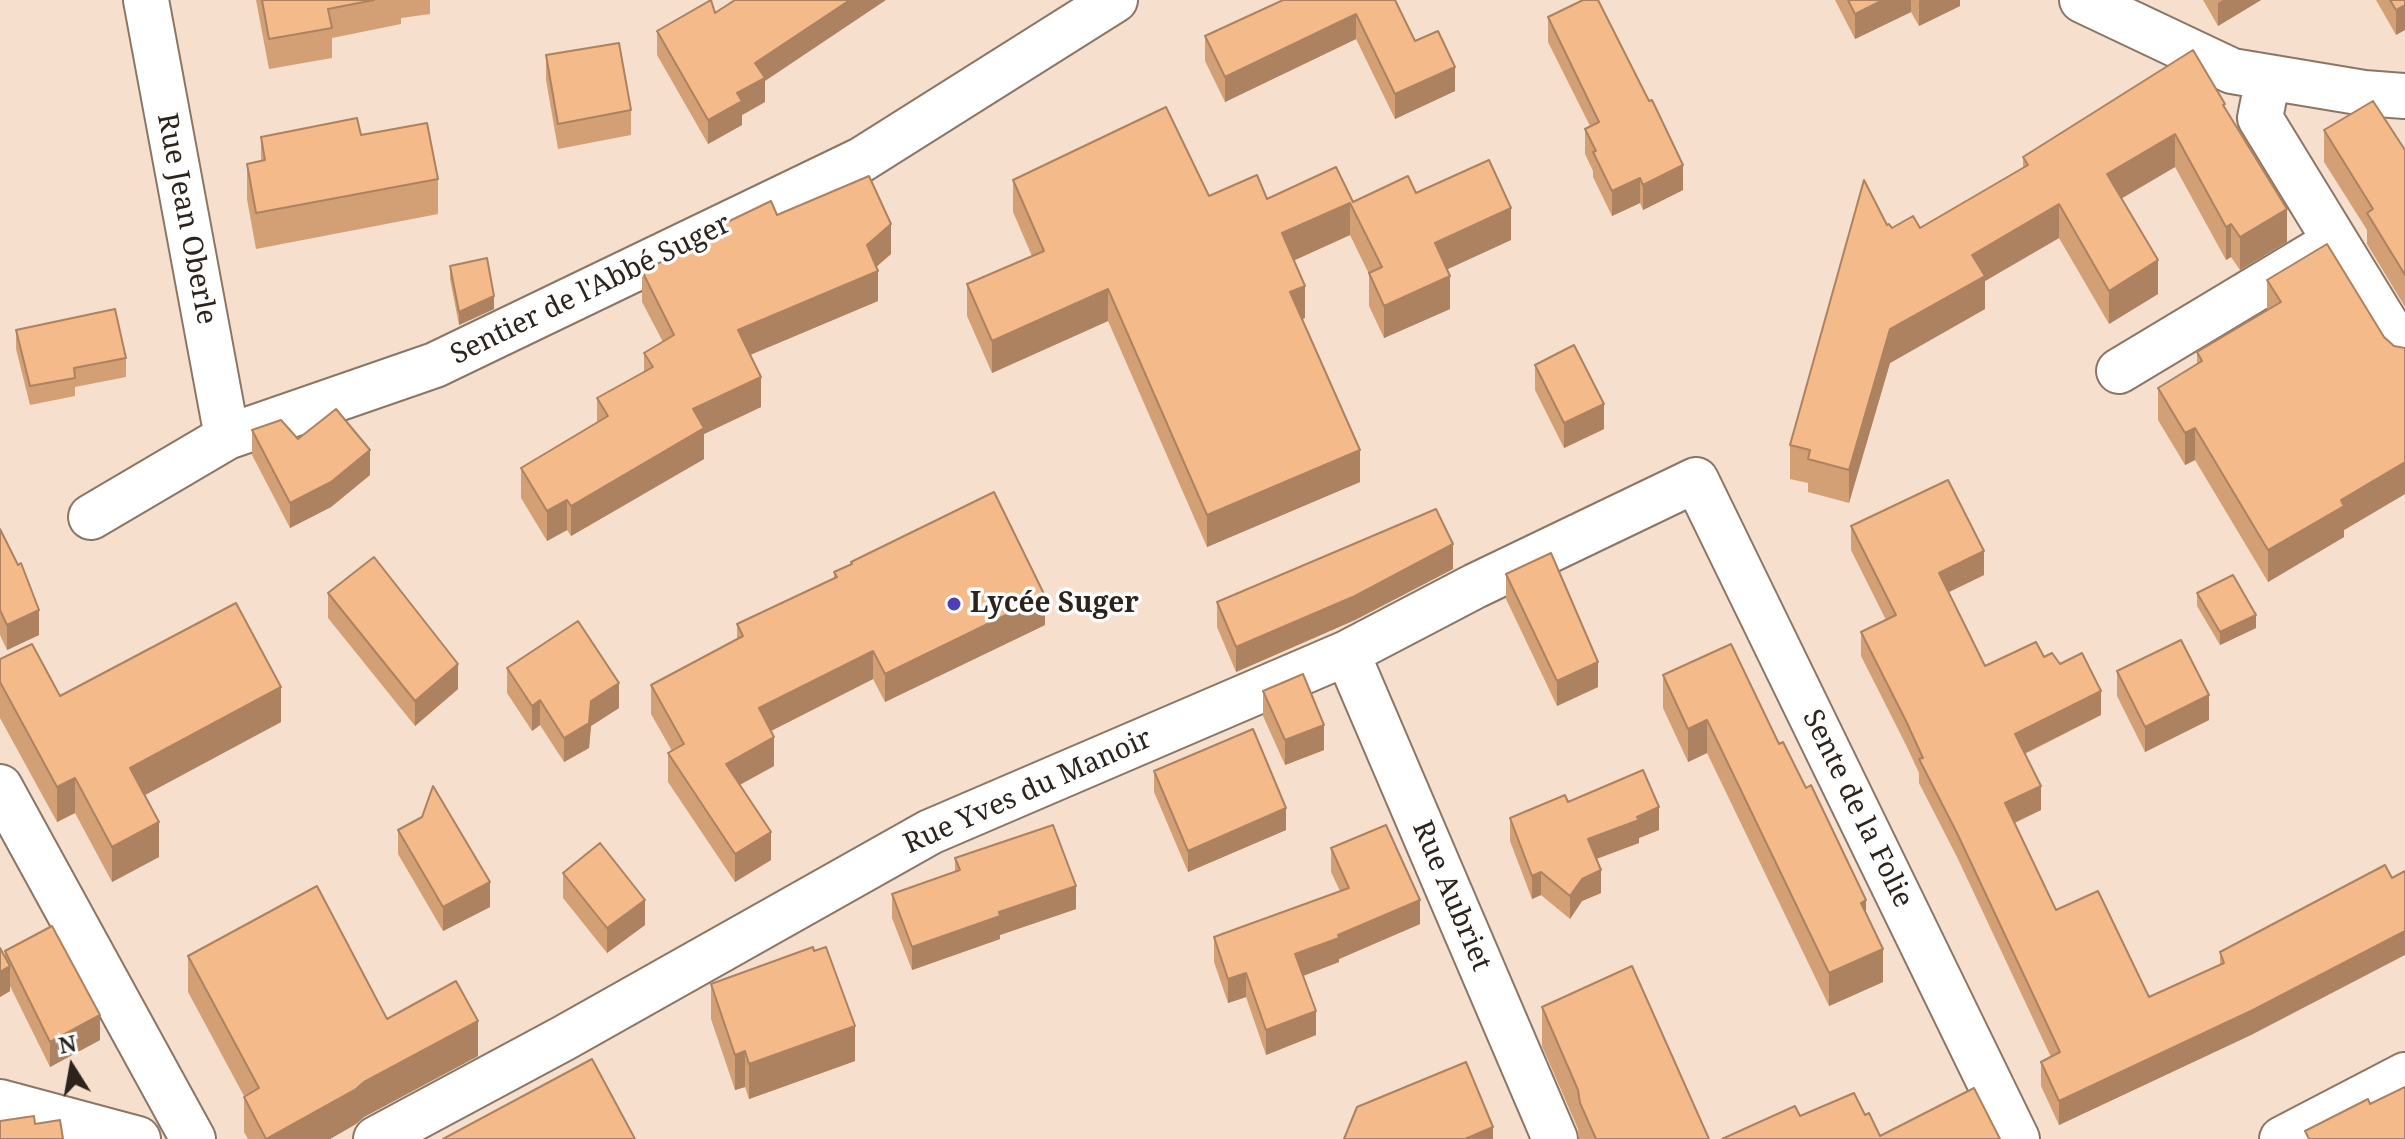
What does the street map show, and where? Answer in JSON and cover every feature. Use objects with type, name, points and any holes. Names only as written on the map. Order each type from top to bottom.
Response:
[{"type":"street","name":"Rue Jean Oberle","points":[[146,0],[227,437]]},
{"type":"street","name":"Sentier de l'Abbé Suger","points":[[91,517],[227,437],[435,365],[861,160],[1115,0]]},
{"type":"street","points":[[2082,0],[2232,71],[2364,93],[2405,96]]},
{"type":"street","points":[[2268,78],[2260,118],[2405,355]]},
{"type":"street","points":[[2119,371],[2337,241]]},
{"type":"street","name":"Rue Yves du Manoir","points":[[376,1139],[564,1038],[930,832],[1347,653],[1475,586],[1696,480]]},
{"type":"street","name":"Sente de la Folie","points":[[1696,480],[2017,1139]]},
{"type":"street","name":"Rue Aubriet","points":[[1347,653],[1555,1139]]},
{"type":"street","points":[[0,787],[193,1139]]},
{"type":"street","points":[[2282,1139],[2405,1075]]},
{"type":"street","points":[[0,1102],[138,1139]]},
{"type":"building","points":[[262,0],[374,0],[328,9],[332,28],[269,39]]},
{"type":"building","points":[[711,0],[715,13],[735,0],[850,0],[755,63],[765,78],[737,93],[742,101],[708,120],[657,31]]},
{"type":"building","points":[[1283,0],[1395,0],[1415,41],[1438,31],[1455,67],[1395,94],[1356,14],[1225,77],[1205,36]]},
{"type":"building","points":[[1583,0],[1598,0],[1683,165],[1643,185],[1640,178],[1612,191],[1585,129],[1599,122],[1548,17]]},
{"type":"building","points":[[1848,0],[1883,0],[1855,14]]},
{"type":"building","points":[[2390,0],[2405,0],[2405,5],[2396,10]]},
{"type":"building","points":[[619,43],[631,110],[558,124],[546,55]]},
{"type":"building","points":[[2193,50],[2287,209],[2240,237],[2231,224],[2226,227],[2175,134],[2107,174],[2158,260],[2109,291],[2059,204],[1972,255],[1985,276],[1890,329],[1849,470],[1808,459],[1810,450],[1790,445],[1864,180],[1887,225],[1892,228],[1913,216],[1920,228],[2028,165],[2023,157]]},
{"type":"building","points":[[2373,101],[2405,150],[2405,275],[2367,213],[2373,209],[2324,130]]},
{"type":"building","points":[[1166,107],[1209,196],[1257,175],[1267,199],[1336,167],[1353,202],[1408,176],[1416,193],[1489,160],[1511,208],[1435,243],[1450,276],[1384,306],[1369,273],[1382,267],[1350,203],[1282,233],[1305,286],[1290,292],[1360,450],[1207,515],[1108,289],[992,341],[967,284],[1044,251],[1013,180]]},
{"type":"building","points":[[357,118],[361,135],[427,123],[438,179],[256,213],[247,164],[265,160],[261,137]]},
{"type":"building","points":[[869,176],[891,224],[867,245],[878,271],[738,330],[761,377],[693,409],[704,428],[571,506],[567,500],[547,511],[521,468],[608,416],[597,398],[653,367],[644,353],[674,335],[642,271],[695,246],[692,239],[771,201],[777,215]]},
{"type":"building","points":[[2327,244],[2384,337],[2394,346],[2405,348],[2405,462],[2341,500],[2344,506],[2268,550],[2195,428],[2185,433],[2158,388],[2202,361],[2197,352],[2281,302],[2267,280]]},
{"type":"building","points":[[487,258],[494,296],[459,312],[450,266]]},
{"type":"building","points":[[115,309],[126,358],[74,368],[75,378],[30,386],[16,330]]},
{"type":"building","points":[[1574,345],[1604,404],[1564,423],[1535,365]]},
{"type":"building","points":[[336,409],[370,450],[331,482],[290,503],[252,430],[281,420],[298,439]]},
{"type":"building","points":[[1948,480],[1984,551],[1939,573],[1985,666],[2036,642],[2044,657],[2052,653],[2060,664],[2082,653],[2101,691],[2015,734],[2041,786],[2005,803],[2056,910],[2098,891],[2149,997],[2224,963],[2220,952],[2385,865],[2392,878],[2405,871],[2405,931],[2253,1010],[2059,1101],[2041,1062],[2060,1052],[1919,759],[1923,758],[1906,721],[1861,632],[1896,615],[1851,526]]},
{"type":"building","points":[[994,492],[1045,596],[885,674],[873,651],[759,708],[774,737],[726,764],[771,832],[735,854],[668,753],[684,744],[651,685],[743,636],[737,624],[837,577],[834,572],[851,562]]},
{"type":"building","points":[[1436,509],[1453,544],[1355,596],[1236,647],[1217,602]]},
{"type":"building","points":[[0,529],[18,565],[21,563],[39,610],[7,625],[0,610]]},
{"type":"building","points":[[1551,553],[1598,662],[1557,681],[1506,574]]},
{"type":"building","points":[[374,557],[458,664],[415,701],[328,593]]},
{"type":"building","points":[[2233,575],[2256,615],[2220,632],[2197,593]]},
{"type":"building","points":[[236,603],[281,687],[130,768],[159,822],[112,847],[75,778],[57,787],[0,682],[0,659],[32,644],[60,696]]},
{"type":"building","points":[[578,621],[619,683],[591,701],[589,723],[564,738],[540,700],[532,706],[507,668]]},
{"type":"building","points":[[2181,640],[2209,695],[2145,727],[2117,671]]},
{"type":"building","points":[[1731,644],[1779,744],[1783,742],[1806,788],[1811,785],[1866,900],[1861,903],[1883,949],[1829,973],[1707,720],[1688,729],[1663,675]]},
{"type":"building","points":[[1303,674],[1324,725],[1285,740],[1263,691]]},
{"type":"building","points":[[1253,729],[1286,808],[1188,851],[1154,771]]},
{"type":"building","points":[[1643,770],[1659,807],[1637,817],[1639,820],[1588,839],[1601,870],[1582,879],[1570,896],[1541,872],[1532,876],[1510,818],[1565,795],[1568,802]]},
{"type":"building","points":[[433,786],[490,882],[443,907],[398,830],[422,817]]},
{"type":"building","points":[[1053,825],[1076,886],[999,912],[1000,916],[912,947],[892,894],[960,870],[955,858]]},
{"type":"building","points":[[1386,825],[1420,900],[1338,935],[1339,938],[1295,954],[1316,1011],[1266,1030],[1246,973],[1228,979],[1214,937],[1349,888],[1331,848]]},
{"type":"building","points":[[600,843],[645,900],[607,928],[563,873]]},
{"type":"building","points":[[317,886],[387,1019],[456,981],[478,1021],[266,1139],[244,1097],[259,1088],[188,956]]},
{"type":"building","points":[[52,926],[100,1015],[50,1042],[5,951]]},
{"type":"building","points":[[813,947],[814,951],[826,947],[855,1026],[749,1064],[745,1051],[735,1055],[711,984]]},
{"type":"building","points":[[0,948],[10,966],[0,972]]},
{"type":"building","points":[[1632,966],[1709,1139],[1596,1139],[1542,1007]]},
{"type":"building","points":[[592,1059],[635,1139],[443,1139]]},
{"type":"building","points":[[1466,1062],[1493,1127],[1465,1139],[1344,1139],[1357,1107]]},
{"type":"building","points":[[2405,1087],[2405,1139],[2309,1139],[2305,1131],[2368,1099],[2370,1104]]},
{"type":"building","points":[[1974,1088],[2000,1139],[1722,1139],[1795,1106],[1800,1116],[1854,1093],[1865,1115],[1869,1113],[1880,1136]]},
{"type":"building","points":[[34,1116],[35,1124],[60,1120],[63,1139],[0,1139],[0,1121]]},
{"type":"place","name":"Lycée Suger","points":[[954,604]]}]
